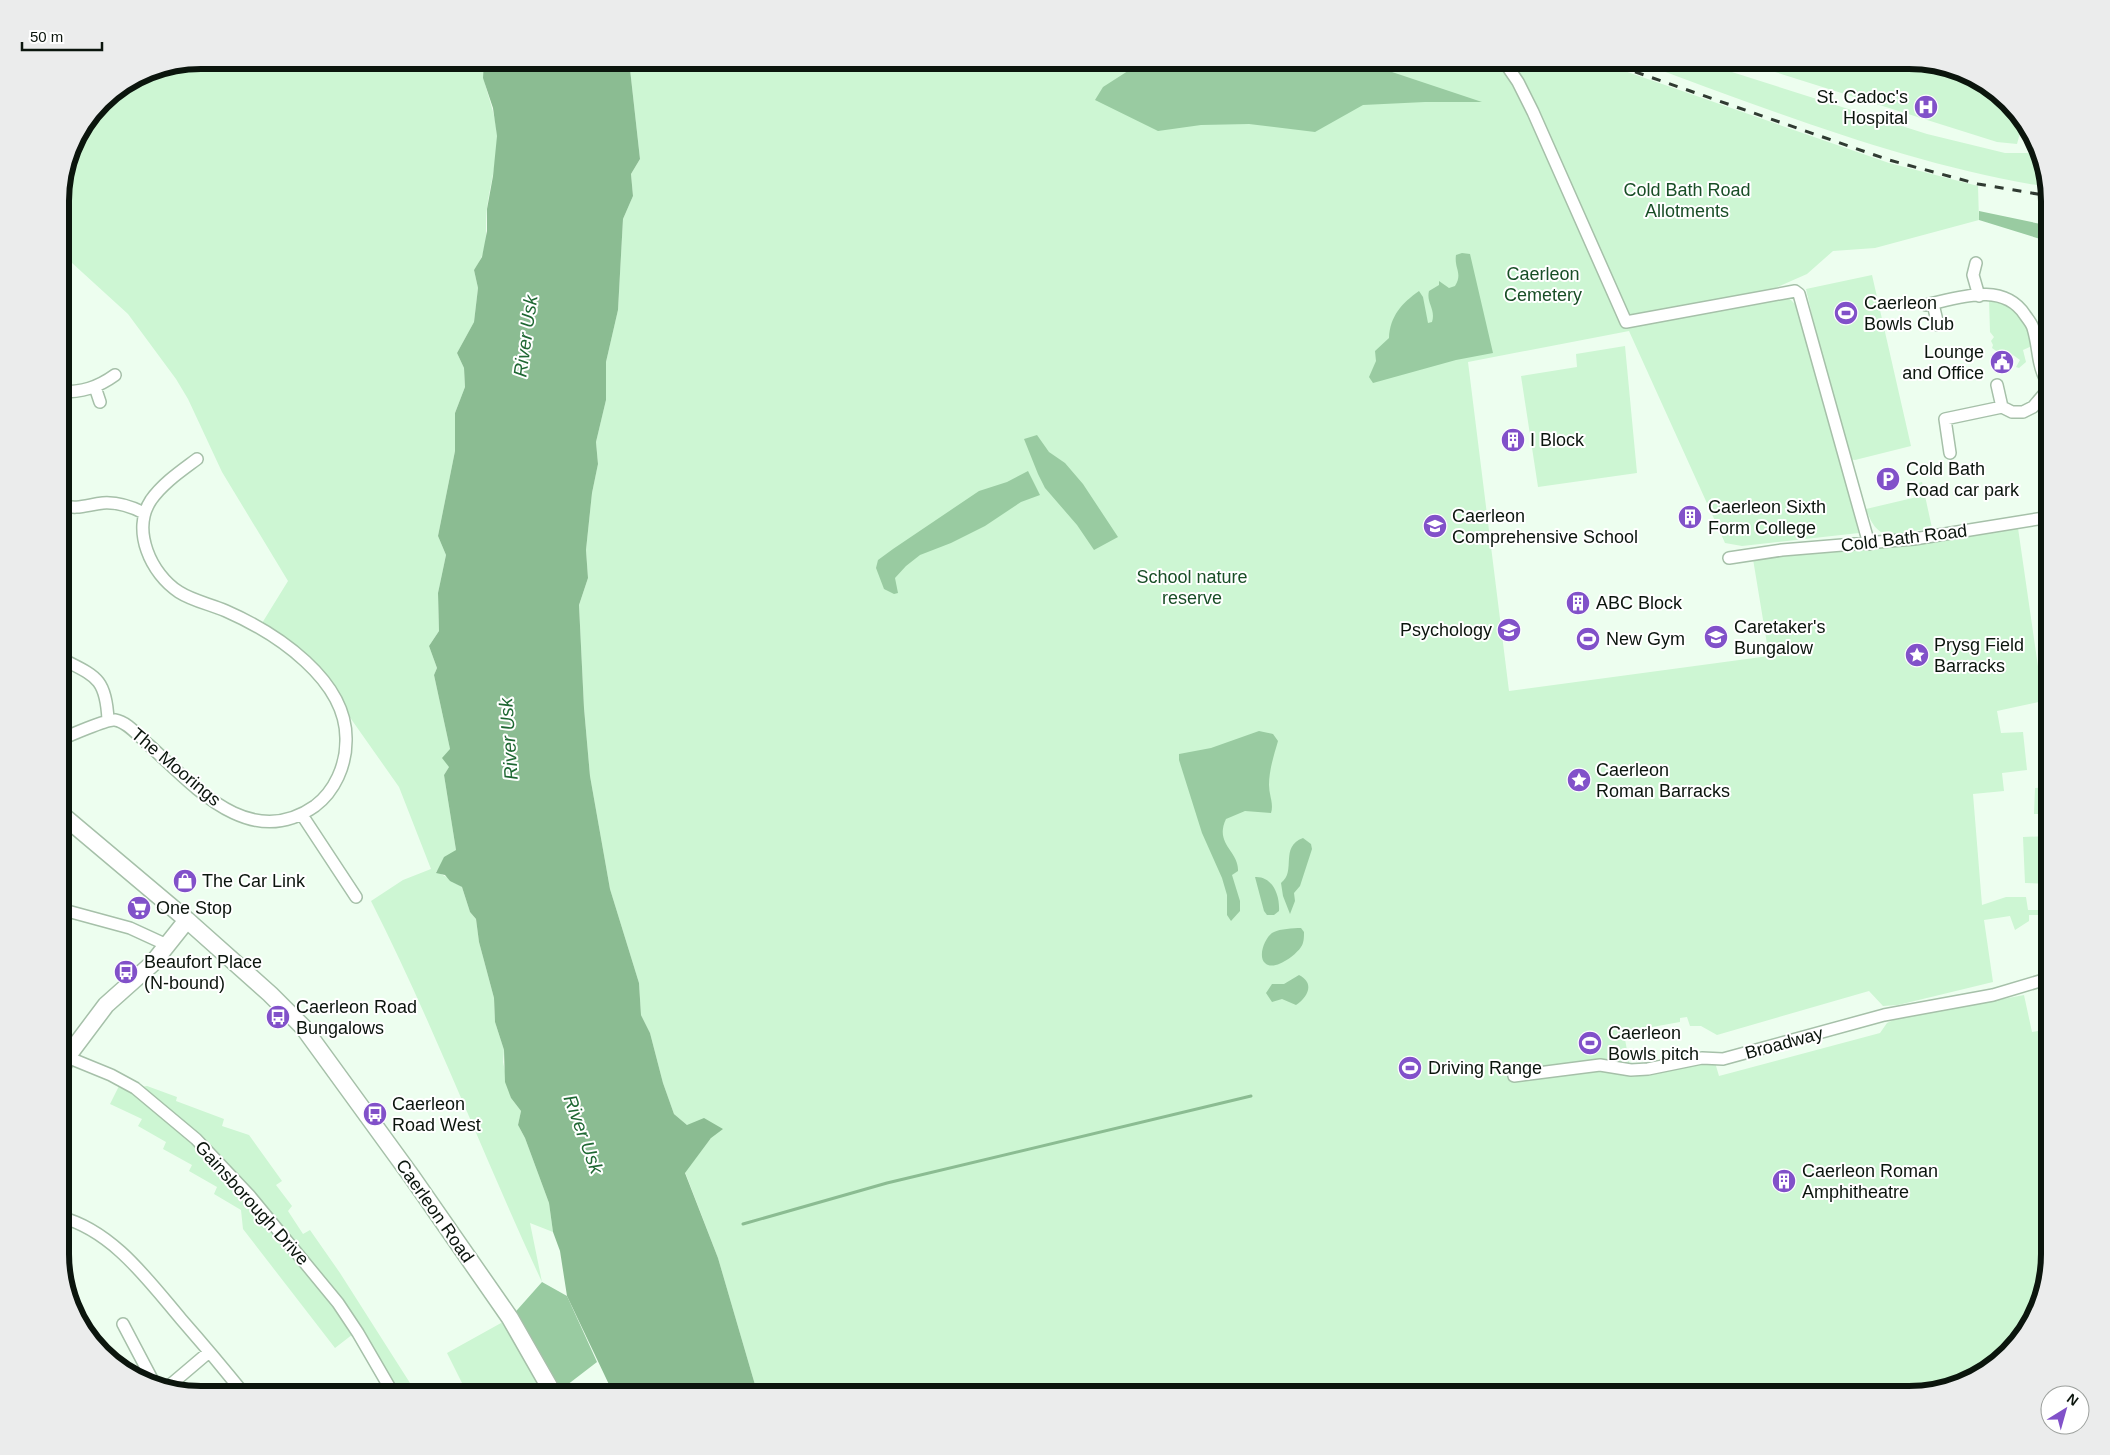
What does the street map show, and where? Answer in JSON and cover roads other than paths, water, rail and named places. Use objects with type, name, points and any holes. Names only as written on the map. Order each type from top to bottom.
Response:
[{"type":"main road","name":"Caerleon Road","points":[[69,821],[187,920],[270,994],[303,1027],[412,1177],[510,1318],[549,1386]]},
{"type":"main road","points":[[69,1057],[106,1005],[152,964],[187,920]]},
{"type":"street","points":[[1509,69],[1533,112],[1626,322],[1795,291],[1799,294],[1869,544]]},
{"type":"street","points":[[1976,263],[1973,275],[1979,296]]},
{"type":"street","points":[[1938,325],[1929,304],[1974,295],[1989,294],[2004,297],[2019,306],[2033,327],[2041,369]]},
{"type":"street","points":[[69,391],[89,390],[115,375]]},
{"type":"street","points":[[1997,385],[2002,407]]},
{"type":"street","points":[[94,387],[100,402]]},
{"type":"street","points":[[1950,453],[1945,419],[2002,407],[2012,412],[2023,412],[2033,407],[2041,398]]},
{"type":"street","points":[[69,508],[74,509],[104,503],[131,506],[144,513],[162,487],[198,459]]},
{"type":"street","name":"The Moorings","points":[[108,720],[117,720],[125,724],[200,791],[234,814],[252,820],[272,822],[302,815],[318,804],[332,788],[346,756],[346,726],[336,699],[310,665],[280,641],[259,628],[226,611],[180,592],[167,583],[158,574],[146,547],[144,513]]},
{"type":"street","name":"Cold Bath Road","points":[[1729,558],[1782,550],[1869,544],[2041,518]]},
{"type":"street","points":[[69,663],[91,674],[98,680],[107,700],[108,720],[69,736]]},
{"type":"street","points":[[302,815],[356,897]]},
{"type":"street","points":[[69,911],[130,928],[167,944]]},
{"type":"street","name":"Broadway","points":[[1514,1076],[1600,1065],[1631,1070],[1648,1069],[1702,1058],[1723,1059],[1886,1015],[1993,995],[2041,981]]},
{"type":"street","name":"Gainsborough Drive","points":[[69,1066],[112,1075],[135,1088],[165,1112],[216,1160],[249,1195],[338,1304],[358,1333],[389,1386]]},
{"type":"street","points":[[69,1220],[89,1228],[128,1259],[237,1386]]},
{"type":"street","points":[[123,1324],[148,1375]]},
{"type":"street","points":[[172,1383],[209,1352]]},
{"type":"water","name":"River Usk","points":[[484,69],[630,69],[640,159],[631,174],[633,196],[623,219],[618,310],[606,362],[606,400],[596,442],[598,464],[592,493],[586,550],[588,578],[579,605],[584,708],[590,776],[610,889],[639,983],[641,1015],[650,1033],[663,1083],[674,1114],[687,1125],[704,1118],[723,1129],[711,1138],[685,1173],[718,1258],[755,1386],[610,1386],[567,1296],[560,1251],[553,1232],[549,1203],[525,1138],[518,1125],[521,1111],[511,1098],[505,1082],[504,1050],[495,1022],[494,998],[479,942],[476,919],[470,912],[462,887],[450,881],[445,875],[436,873],[444,857],[456,850],[444,775],[449,767],[442,758],[450,749],[434,675],[437,668],[429,646],[439,631],[438,593],[446,555],[438,536],[455,451],[455,413],[465,387],[464,368],[457,353],[474,322],[478,288],[474,270],[482,257],[487,231],[487,209],[497,136],[493,108],[483,78]]},
{"type":"waterway","points":[[743,1224],[887,1183],[1251,1096]]},
{"type":"railway","points":[[1627,69],[1889,160],[1978,184],[2041,195]]},
{"type":"place","name":"St. Cadoc's Hospital","points":[[1926,107]]},
{"type":"place","name":"Caerleon Bowls Club","points":[[1846,313]]},
{"type":"place","name":"Lounge and Office","points":[[2002,362]]},
{"type":"place","name":"I Block","points":[[1513,440]]},
{"type":"place","name":"Cold Bath Road car park","points":[[1888,479]]},
{"type":"place","name":"Caerleon Sixth Form College","points":[[1690,517]]},
{"type":"place","name":"Caerleon Comprehensive School","points":[[1435,526]]},
{"type":"place","name":"ABC Block","points":[[1578,603]]},
{"type":"place","name":"Psychology","points":[[1509,630]]},
{"type":"place","name":"Caretaker's Bungalow","points":[[1716,637]]},
{"type":"place","name":"New Gym","points":[[1588,639]]},
{"type":"place","name":"Prysg Field Barracks","points":[[1917,655]]},
{"type":"place","name":"Caerleon Roman Barracks","points":[[1579,780]]},
{"type":"place","name":"The Car Link","points":[[185,881]]},
{"type":"place","name":"One Stop","points":[[139,908]]},
{"type":"place","name":"Beaufort Place (N-bound)","points":[[126,972]]},
{"type":"place","name":"Caerleon Road Bungalows","points":[[278,1017]]},
{"type":"place","name":"Caerleon Bowls pitch","points":[[1590,1043]]},
{"type":"place","name":"Driving Range","points":[[1410,1068]]},
{"type":"place","name":"Caerleon Road West","points":[[375,1114]]},
{"type":"place","name":"Caerleon Roman Amphitheatre","points":[[1784,1181]]},
{"type":"park label","name":"Cold Bath Road Allotments","points":[[1687,200]]},
{"type":"park label","name":"Caerleon Cemetery","points":[[1543,284]]},
{"type":"park label","name":"School nature reserve","points":[[1192,587]]}]
